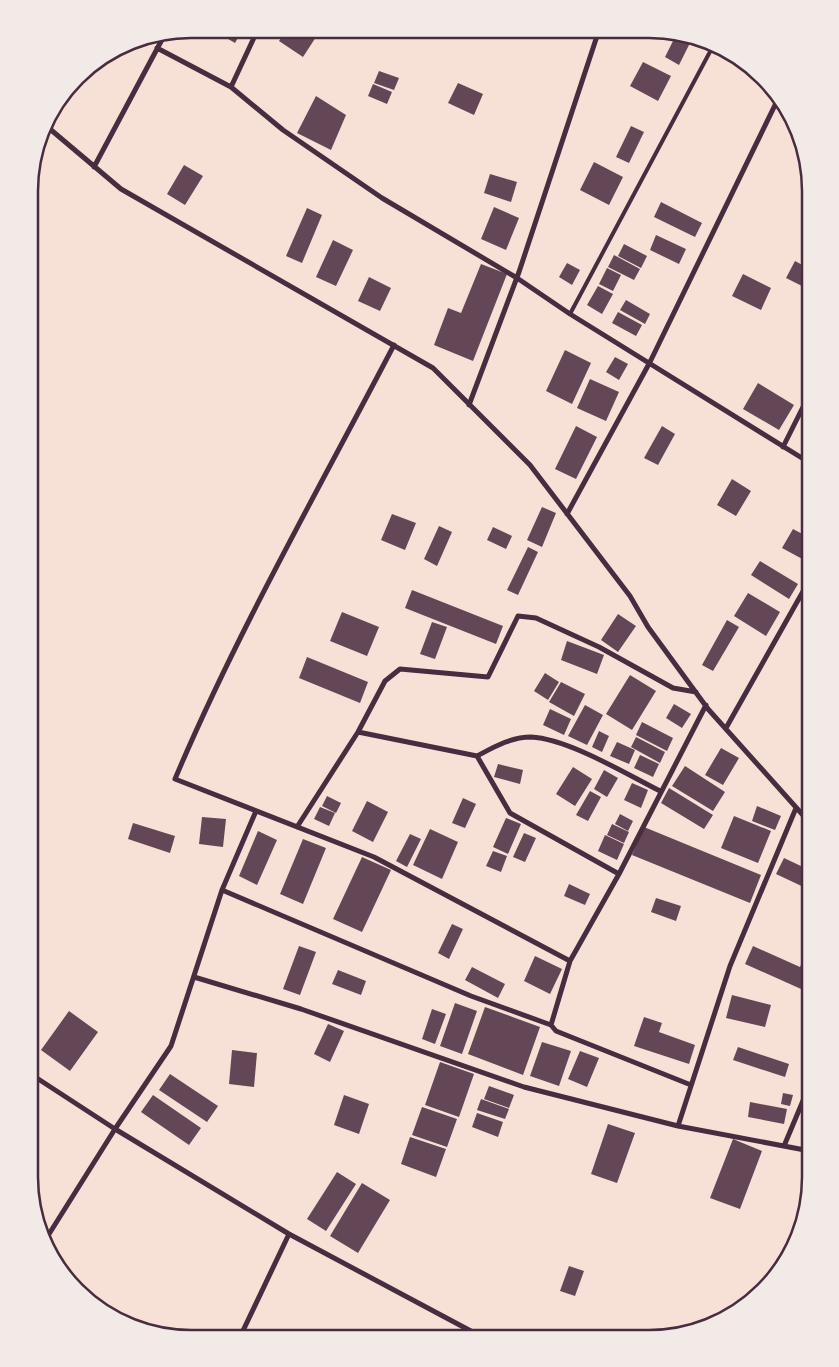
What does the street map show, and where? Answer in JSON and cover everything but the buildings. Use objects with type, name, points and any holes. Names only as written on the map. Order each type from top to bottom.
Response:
[{"type":"street","points":[[231,87],[254,38]]},
{"type":"street","points":[[469,405],[517,278],[596,38]]},
{"type":"street","points":[[94,166],[162,40]]},
{"type":"street","points":[[157,48],[231,87],[283,130],[382,198],[517,278],[570,314],[802,458]]},
{"type":"street","points":[[567,514],[650,362],[775,105]]},
{"type":"street","points":[[50,129],[122,189],[433,368],[530,465],[630,596],[648,627],[706,705],[801,813]]},
{"type":"street","points":[[394,346],[269,583],[190,744],[175,779],[374,857],[570,961]]},
{"type":"street","points":[[783,447],[802,409]]},
{"type":"street","points":[[726,728],[802,593]]},
{"type":"street","points":[[298,827],[358,732],[384,681],[400,669],[488,677],[518,616],[536,618],[599,647],[672,688],[696,692]]},
{"type":"street","points":[[551,1025],[570,961],[619,874],[660,791],[706,705]]},
{"type":"street","points":[[358,732],[477,756],[505,741],[531,737],[560,743],[660,791]]},
{"type":"street","points":[[477,756],[510,813],[619,874]]},
{"type":"street","points":[[678,1126],[730,966],[796,808]]},
{"type":"street","points":[[49,1234],[115,1129],[171,1046],[222,890],[256,811]]},
{"type":"street","points":[[222,890],[471,996],[551,1025],[556,1031],[691,1085]]},
{"type":"street","points":[[194,977],[301,1009],[524,1087],[678,1126],[801,1149]]},
{"type":"street","points":[[37,1079],[115,1129],[289,1234],[469,1330]]},
{"type":"street","points":[[784,1146],[801,1105]]},
{"type":"street","points":[[243,1330],[289,1234]]},
{"type":"lane","points":[[570,314],[711,51]]}]
